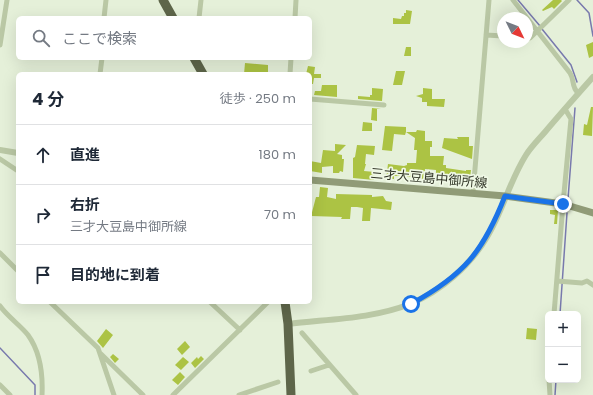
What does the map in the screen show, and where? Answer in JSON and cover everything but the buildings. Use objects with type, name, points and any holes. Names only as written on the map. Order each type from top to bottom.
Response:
[{"type":"highway","points":[[163,0],[172,16]]},
{"type":"highway","points":[[195,60],[202,72]]},
{"type":"highway","points":[[285,304],[288,324],[291,395]]},
{"type":"main road","name":"三才大豆島中御所線","points":[[312,180],[505,196],[567,205],[593,213]]},
{"type":"street","points":[[0,45],[7,0]]},
{"type":"street","points":[[104,16],[106,0]]},
{"type":"street","points":[[200,16],[201,0]]},
{"type":"street","points":[[295,16],[296,0]]},
{"type":"street","points":[[472,193],[489,0]]},
{"type":"street","points":[[514,0],[570,73],[573,88],[578,93]]},
{"type":"street","points":[[533,36],[569,0]]},
{"type":"street","points":[[486,35],[497,36]]},
{"type":"street","points":[[100,72],[102,60]]},
{"type":"street","points":[[290,72],[291,60]]},
{"type":"street","points":[[288,324],[365,316],[388,311],[411,304],[434,291],[455,276],[474,256],[487,237],[515,174],[527,153],[593,77]]},
{"type":"street","points":[[312,99],[384,105]]},
{"type":"street","points":[[554,311],[567,205],[571,119],[564,109]]},
{"type":"street","points":[[0,150],[16,153]]},
{"type":"street","points":[[0,159],[16,170]]},
{"type":"street","points":[[0,253],[16,269]]},
{"type":"street","points":[[557,281],[582,283],[587,281],[593,285]]},
{"type":"street","points":[[52,304],[98,348],[114,395]]},
{"type":"street","points":[[212,304],[240,330]]},
{"type":"street","points":[[173,395],[266,304]]},
{"type":"street","points":[[0,306],[28,335],[36,350],[43,378],[42,395]]},
{"type":"street","points":[[302,333],[356,395]]},
{"type":"street","points":[[99,353],[143,395]]},
{"type":"street","points":[[311,371],[329,365]]},
{"type":"street","points":[[239,395],[278,382]]},
{"type":"street","points":[[549,383],[550,395]]},
{"type":"street","points":[[0,385],[10,395]]},
{"type":"waterway","points":[[518,0],[540,26]]},
{"type":"waterway","points":[[577,0],[589,13],[593,36]]},
{"type":"waterway","points":[[542,29],[571,65],[577,82]]},
{"type":"waterway","points":[[568,199],[575,108]]},
{"type":"waterway","points":[[560,311],[567,213]]},
{"type":"waterway","points":[[0,348],[35,385],[35,395]]},
{"type":"waterway","points":[[555,395],[556,383]]},
{"type":"route","points":[[411,304],[434,291],[455,276],[474,256],[487,237],[498,215],[505,196],[563,204]]}]
